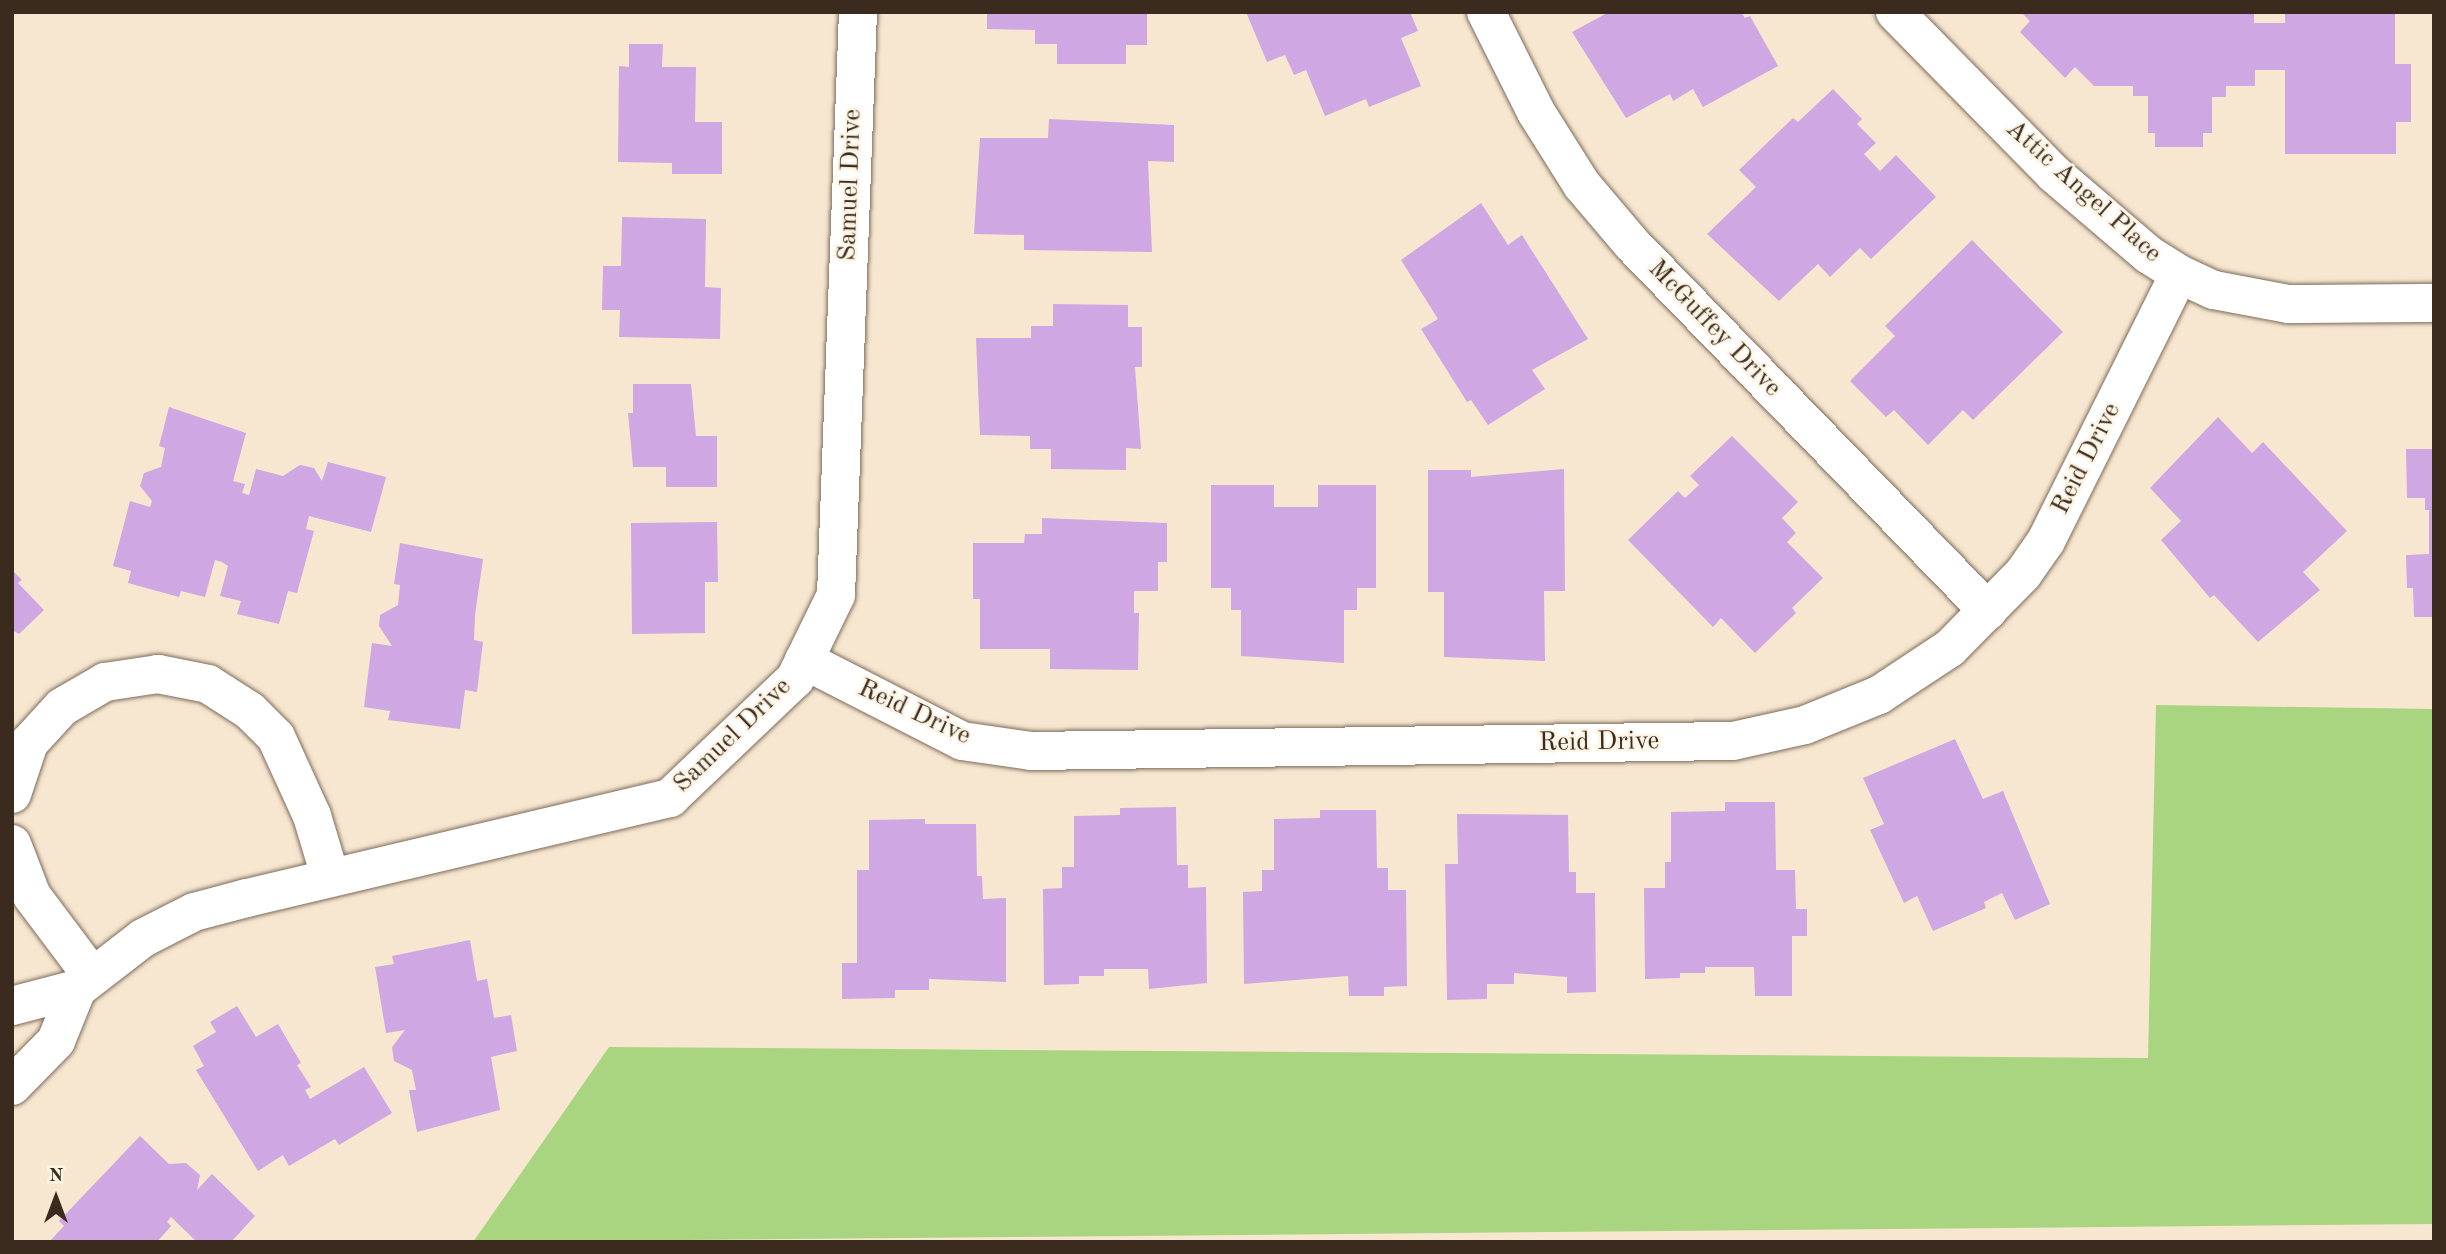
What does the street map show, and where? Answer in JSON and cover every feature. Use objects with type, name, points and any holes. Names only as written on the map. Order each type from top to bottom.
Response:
[{"type":"street","name":"Samuel Drive","points":[[12,1006],[84,982],[143,938],[194,912],[330,876],[670,798],[795,679],[836,595],[858,12]]},
{"type":"street","name":"McGuffey Drive","points":[[1486,12],[1536,112],[1582,185],[1632,244],[1988,611]]},
{"type":"street","name":"Attic Angel Place","points":[[1895,12],[2053,173],[2148,255],[2179,274],[2214,290],[2288,304],[2434,303]]},
{"type":"street","name":"Reid Drive","points":[[804,660],[962,741],[1031,751],[1734,741],[1805,725],[1879,695],[1950,648],[1988,611],[2046,541],[2179,274]]},
{"type":"street","points":[[12,794],[29,743],[62,707],[105,682],[158,674],[208,684],[250,711],[276,737],[312,816],[330,876]]},
{"type":"street","points":[[12,844],[32,896],[84,982],[56,1041],[12,1086]]},
{"type":"green space","points":[[2156,705],[2434,709],[2434,1224],[473,1242],[609,1047],[2148,1058]]},
{"type":"building","points":[[987,12],[1147,12],[1147,45],[1126,45],[1126,64],[1057,64],[1057,44],[1035,44],[1035,30],[987,29]]},
{"type":"building","points":[[1246,12],[1410,12],[1418,31],[1401,38],[1421,86],[1369,107],[1366,99],[1325,116],[1306,70],[1294,75],[1285,55],[1267,62]]},
{"type":"building","points":[[1609,12],[1741,12],[1745,18],[1750,16],[1778,66],[1703,107],[1693,89],[1673,101],[1670,94],[1626,118],[1572,32]]},
{"type":"building","points":[[2021,12],[2254,12],[2254,23],[2285,23],[2285,12],[2395,12],[2395,64],[2411,64],[2411,122],[2396,122],[2396,154],[2285,154],[2285,70],[2255,70],[2255,86],[2226,86],[2226,97],[2212,97],[2212,133],[2203,133],[2203,147],[2155,147],[2155,133],[2148,133],[2148,96],[2133,96],[2133,86],[2094,86],[2075,67],[2065,78],[2020,32],[2030,21]]},
{"type":"building","points":[[629,44],[663,44],[662,67],[696,67],[695,122],[722,122],[722,174],[672,174],[672,163],[618,162],[619,66],[629,67]]},
{"type":"building","points":[[1833,89],[1862,119],[1857,124],[1876,143],[1864,154],[1880,171],[1896,155],[1936,197],[1871,259],[1860,248],[1830,277],[1818,264],[1779,301],[1707,234],[1756,187],[1739,170],[1793,118],[1798,122]]},
{"type":"building","points":[[1049,119],[1174,125],[1174,162],[1148,161],[1152,252],[1024,250],[1024,235],[974,234],[980,138],[1048,138]]},
{"type":"building","points":[[1481,203],[1508,245],[1522,235],[1588,339],[1532,370],[1545,389],[1488,425],[1471,400],[1467,402],[1421,329],[1438,319],[1401,260]]},
{"type":"building","points":[[622,217],[706,219],[705,287],[721,288],[720,339],[619,337],[620,310],[602,310],[603,266],[621,266]]},
{"type":"building","points":[[1972,240],[2063,332],[1973,420],[1963,410],[1928,445],[1894,410],[1886,417],[1850,381],[1895,336],[1885,326]]},
{"type":"building","points":[[1053,304],[1128,305],[1128,327],[1142,327],[1142,367],[1135,367],[1141,449],[1126,448],[1126,470],[1051,469],[1051,449],[1030,449],[1030,436],[980,435],[976,338],[1031,338],[1031,326],[1053,326]]},
{"type":"building","points":[[633,384],[691,384],[696,436],[717,436],[717,487],[666,487],[666,467],[633,467],[628,413],[633,413]]},
{"type":"building","points":[[169,407],[246,433],[233,481],[245,484],[242,493],[249,495],[256,469],[283,476],[300,465],[314,468],[322,481],[328,462],[386,477],[371,532],[309,516],[306,529],[314,531],[297,593],[288,591],[279,624],[237,614],[241,601],[220,596],[228,566],[222,562],[215,560],[205,597],[181,591],[179,597],[128,583],[131,571],[113,566],[130,501],[150,507],[152,501],[140,486],[144,473],[161,467],[165,448],[159,446]]},
{"type":"building","points":[[2218,417],[2252,453],[2263,442],[2347,531],[2303,572],[2320,590],[2258,642],[2214,595],[2210,598],[2161,540],[2181,521],[2150,488]]},
{"type":"building","points":[[1732,436],[1798,502],[1782,518],[1796,533],[1787,542],[1823,578],[1792,608],[1796,613],[1755,653],[1721,618],[1713,627],[1628,540],[1678,491],[1685,498],[1699,485],[1690,476]]},
{"type":"building","points":[[2406,449],[2434,449],[2434,617],[2414,617],[2413,588],[2407,588],[2406,555],[2429,554],[2429,510],[2425,510],[2425,498],[2407,498]]},
{"type":"building","points":[[1564,469],[1565,591],[1544,591],[1545,661],[1444,657],[1444,592],[1428,592],[1428,470],[1471,470],[1471,477]]},
{"type":"building","points":[[1211,485],[1274,485],[1274,507],[1318,507],[1318,485],[1376,485],[1376,588],[1357,588],[1357,610],[1344,610],[1344,663],[1241,656],[1241,610],[1231,610],[1231,588],[1211,588]]},
{"type":"building","points":[[1042,518],[1167,523],[1167,562],[1158,562],[1158,591],[1134,591],[1134,613],[1139,613],[1138,670],[1050,669],[1050,649],[980,649],[980,599],[973,599],[973,543],[1024,543],[1025,534],[1042,534]]},
{"type":"building","points":[[717,522],[718,582],[705,582],[705,633],[632,634],[631,523]]},
{"type":"building","points":[[400,543],[483,559],[475,615],[474,640],[483,642],[477,692],[465,690],[460,729],[388,720],[390,711],[364,707],[372,643],[392,646],[379,626],[380,615],[398,605],[400,585],[394,584]]},
{"type":"building","points":[[12,570],[22,580],[18,583],[44,610],[19,634],[12,630]]},
{"type":"building","points":[[1955,739],[1983,799],[2003,791],[2050,904],[2015,920],[2002,893],[1984,902],[1986,908],[1933,931],[1917,896],[1904,903],[1870,830],[1884,824],[1863,778]]},
{"type":"building","points":[[1725,802],[1775,802],[1776,870],[1795,870],[1796,909],[1807,909],[1807,936],[1792,936],[1792,996],[1755,996],[1754,967],[1705,967],[1705,973],[1680,973],[1680,978],[1645,979],[1644,888],[1665,888],[1665,862],[1671,862],[1671,812],[1725,811]]},
{"type":"building","points":[[1176,807],[1177,865],[1188,865],[1188,888],[1206,887],[1207,983],[1149,989],[1148,969],[1104,969],[1104,976],[1079,976],[1079,984],[1044,985],[1043,889],[1062,888],[1062,867],[1074,867],[1074,816],[1120,815],[1120,808]]},
{"type":"building","points":[[1320,810],[1376,810],[1377,868],[1388,868],[1388,890],[1406,890],[1407,986],[1384,987],[1384,996],[1349,996],[1348,976],[1244,984],[1243,892],[1262,891],[1262,870],[1274,870],[1274,819],[1320,818]]},
{"type":"building","points":[[1457,814],[1568,815],[1569,872],[1576,872],[1576,893],[1595,893],[1596,992],[1567,993],[1567,977],[1514,973],[1514,984],[1487,984],[1487,999],[1447,1000],[1445,864],[1458,864]]},
{"type":"building","points":[[925,819],[925,824],[976,824],[977,876],[982,876],[983,899],[1006,898],[1006,982],[929,979],[929,990],[895,990],[895,998],[842,999],[842,963],[857,963],[857,870],[869,870],[869,820]]},
{"type":"building","points":[[470,940],[477,981],[487,979],[494,1018],[511,1015],[517,1051],[491,1057],[500,1110],[417,1132],[409,1090],[416,1090],[412,1070],[394,1061],[392,1047],[405,1030],[386,1033],[375,967],[394,964],[392,956]]},
{"type":"building","points":[[237,1006],[256,1037],[278,1024],[301,1063],[297,1065],[311,1087],[305,1090],[310,1099],[364,1067],[392,1113],[339,1145],[335,1139],[289,1166],[283,1155],[258,1171],[196,1070],[204,1066],[193,1046],[216,1032],[210,1022]]},
{"type":"building","points":[[140,1136],[169,1164],[186,1163],[200,1175],[197,1190],[212,1174],[255,1216],[231,1242],[197,1242],[171,1217],[167,1222],[171,1226],[157,1242],[49,1242],[64,1226],[59,1221]]}]
